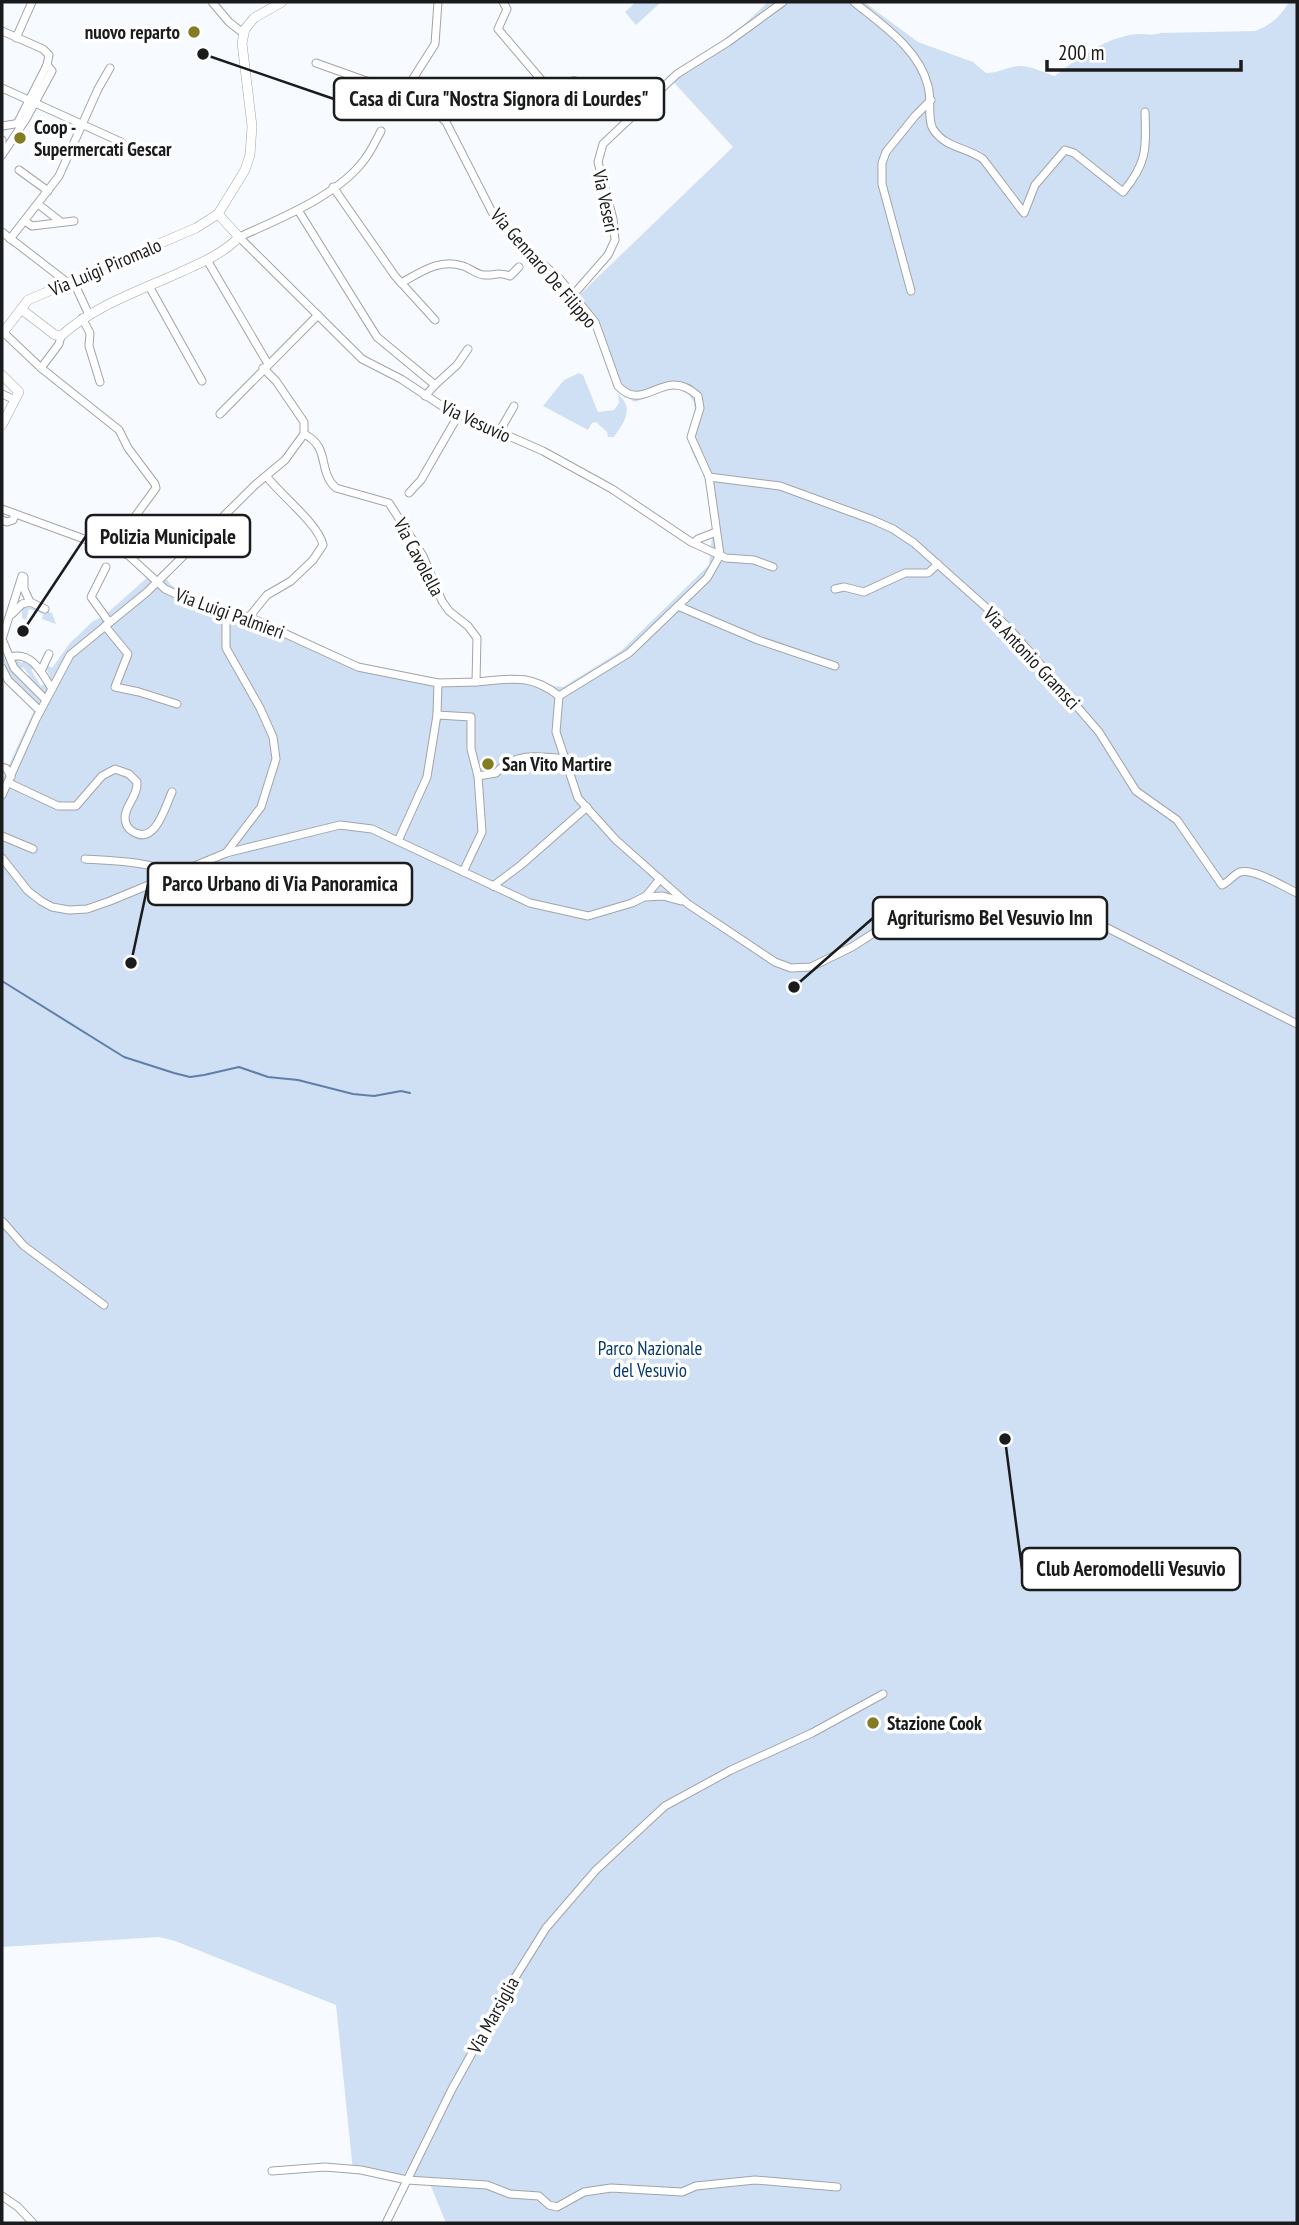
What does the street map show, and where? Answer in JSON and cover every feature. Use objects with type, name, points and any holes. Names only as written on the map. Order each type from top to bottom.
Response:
[{"type":"street","points":[[16,38],[32,2]]},
{"type":"street","points":[[212,2],[229,22],[243,33]]},
{"type":"street","points":[[218,214],[245,170],[250,155],[251,113],[243,33],[254,18],[282,2]]},
{"type":"street","points":[[402,96],[435,44],[438,2]]},
{"type":"street","points":[[503,2],[507,9],[498,29],[549,89],[554,90],[574,80],[579,81],[591,95],[631,99],[645,104]]},
{"type":"street","name":"Via Veseri","points":[[573,295],[608,256],[615,240],[613,219],[598,167],[601,148],[677,74],[728,42],[783,2]]},
{"type":"street","points":[[854,2],[898,37],[923,71],[932,100],[929,120],[933,130],[954,148],[974,153],[983,159],[1024,213],[1035,186],[1065,150],[1073,153],[1123,191],[1134,179],[1146,151],[1145,112]]},
{"type":"street","points":[[2,31],[49,55],[32,102],[2,155]]},
{"type":"street","name":"Via Gennaro De Filippo","points":[[316,63],[402,96],[439,115],[446,122],[494,214],[532,255],[559,278],[595,322],[618,386],[625,393],[640,395],[679,384],[690,388],[698,396],[700,408],[691,437],[709,477],[720,555]]},
{"type":"street","points":[[10,239],[59,176],[97,89],[110,68]]},
{"type":"street","points":[[2,88],[121,142],[134,154]]},
{"type":"street","points":[[911,291],[882,184],[882,163],[886,152],[915,116],[932,100]]},
{"type":"street","points":[[2,126],[21,122]]},
{"type":"street","points":[[41,368],[59,344],[61,336],[85,316],[207,260],[239,237],[298,210],[333,187],[362,163],[381,131]]},
{"type":"street","points":[[2,139],[2,148]]},
{"type":"street","points":[[19,170],[48,191]]},
{"type":"street","points":[[333,187],[401,283],[435,320]]},
{"type":"street","points":[[38,204],[61,222]]},
{"type":"street","points":[[298,210],[377,337],[435,384]]},
{"type":"street","name":"Via Vesuvio","points":[[218,214],[362,359],[459,414],[542,451],[612,489],[694,543],[734,560],[754,560],[773,567]]},
{"type":"street","name":"Via Luigi Piromalo","points":[[2,333],[28,300],[196,228],[218,214]]},
{"type":"street","points":[[24,221],[32,226],[75,221]]},
{"type":"street","points":[[2,232],[77,289],[100,382]]},
{"type":"street","points":[[2,795],[40,711],[70,656],[158,582],[285,460],[304,434],[304,422],[266,366],[207,260]]},
{"type":"street","points":[[401,283],[439,264],[460,265],[484,275],[502,272],[510,276],[519,267]]},
{"type":"street","points":[[149,286],[202,381]]},
{"type":"street","points":[[20,309],[55,335],[61,336]]},
{"type":"street","points":[[220,414],[318,315]]},
{"type":"street","points":[[2,333],[119,430],[156,488],[111,549]]},
{"type":"street","points":[[425,396],[457,365],[468,349]]},
{"type":"street","points":[[2,375],[19,389],[2,425]]},
{"type":"street","points":[[2,394],[15,400]]},
{"type":"street","points":[[499,432],[514,406]]},
{"type":"street","points":[[409,493],[421,480],[459,414]]},
{"type":"street","name":"Via Cavolella","points":[[304,434],[316,441],[321,449],[327,473],[336,488],[390,503],[423,556],[442,601],[477,638],[476,682]]},
{"type":"street","points":[[248,617],[267,595],[291,581],[313,560],[323,545],[316,528],[267,477]]},
{"type":"street","name":"Via Antonio Gramsci","points":[[709,477],[780,485],[893,529],[938,564],[1008,627],[1099,732],[1136,791],[1177,820],[1222,885],[1237,874],[1248,872],[1263,876],[1297,893]]},
{"type":"street","name":"Via Luigi Palmieri","points":[[2,509],[128,555],[166,589],[197,604],[248,617],[358,667],[438,683]]},
{"type":"street","points":[[2,520],[7,523],[13,520],[15,514]]},
{"type":"street","points":[[694,543],[716,532]]},
{"type":"street","points":[[559,696],[629,653],[707,578],[720,555]]},
{"type":"street","points":[[835,589],[844,587],[864,592],[901,575],[928,573],[938,564]]},
{"type":"street","points":[[106,567],[91,597],[128,654],[115,687],[177,704]]},
{"type":"street","points":[[44,609],[30,602],[22,576],[2,639],[18,672],[46,701]]},
{"type":"street","points":[[9,617],[22,604],[30,602]]},
{"type":"street","points":[[678,606],[760,640],[835,666]]},
{"type":"street","points":[[226,611],[226,648],[273,737],[275,759],[261,807],[226,853]]},
{"type":"street","points":[[41,671],[49,654]]},
{"type":"street","points":[[9,657],[26,657],[41,671],[52,690]]},
{"type":"street","points":[[2,668],[8,680],[40,711]]},
{"type":"street","points":[[398,841],[427,777],[437,715],[438,683],[519,678],[545,684],[559,696]]},
{"type":"street","points":[[559,696],[556,732],[578,798],[616,840],[688,904],[775,962],[792,968],[811,967],[852,947],[880,929],[1031,903],[1051,902],[1066,907],[1297,1024]]},
{"type":"street","points":[[437,715],[471,717],[471,749],[478,776],[482,832],[463,872]]},
{"type":"street","points":[[478,776],[496,773],[505,763],[517,758],[565,759]]},
{"type":"street","points":[[2,767],[7,769],[10,780],[58,806],[76,806],[103,776],[115,769],[129,774],[137,782],[138,790],[126,810],[124,821],[128,829],[137,834],[146,835],[153,831],[172,792]]},
{"type":"street","points":[[493,886],[587,807]]},
{"type":"street","points":[[2,858],[28,891],[41,901],[52,907],[69,910],[87,909],[226,853],[340,825],[372,829],[530,903],[588,916],[643,897],[663,896],[688,904]]},
{"type":"street","points":[[2,836],[33,849]]},
{"type":"street","points":[[85,859],[126,861],[164,868],[176,874]]},
{"type":"street","points":[[643,897],[660,879]]},
{"type":"street","points":[[2,1221],[24,1246],[104,1305]]},
{"type":"street","name":"Via Marsiglia","points":[[386,2223],[478,2041],[523,1962],[546,1928],[596,1870],[665,1807],[698,1787],[760,1755],[812,1733],[883,1694]]},
{"type":"street","points":[[272,2171],[334,2168],[361,2170],[407,2180],[487,2185],[510,2193],[539,2196],[549,2205],[556,2207],[584,2192],[611,2188],[682,2192],[696,2186],[755,2180],[837,2187]]},
{"type":"street","points":[[2,2196],[18,2207],[33,2223]]},
{"type":"green space","points":[[636,2],[660,3],[636,25],[625,12]]},
{"type":"green space","name":"Parco Nazionale del Vesuvio","points":[[768,2],[864,2],[918,42],[973,62],[986,73],[1021,66],[1055,76],[1084,55],[1116,39],[1139,34],[1255,31],[1275,20],[1289,2],[1297,2],[1297,2223],[446,2223],[430,2184],[353,2171],[336,2005],[159,1937],[2,1947],[2,780],[37,704],[9,675],[2,652],[9,668],[12,668],[39,701],[43,692],[26,678],[29,675],[23,667],[20,670],[14,660],[19,658],[18,661],[22,663],[24,659],[36,667],[31,670],[41,686],[46,686],[50,676],[46,668],[49,658],[51,659],[48,665],[52,668],[70,643],[93,621],[104,616],[150,575],[156,577],[161,571],[171,585],[196,601],[218,603],[247,612],[265,624],[374,669],[440,680],[516,677],[541,680],[563,687],[621,651],[709,565],[711,499],[706,479],[690,445],[690,427],[695,407],[689,394],[680,387],[664,390],[635,402],[624,395],[608,369],[594,327],[572,302],[733,147],[668,76],[732,36]]},
{"type":"green space","points":[[579,373],[583,375],[598,412],[614,410],[619,403],[618,394],[626,405],[626,416],[614,437],[608,437],[607,432],[596,422],[592,423],[588,430],[543,406],[564,380]]},
{"type":"green space","points":[[25,606],[52,613],[56,624],[42,619],[43,614],[29,609],[26,620],[22,618],[22,608]]},
{"type":"waterway","points":[[2,981],[124,1057],[174,1073],[190,1077],[239,1067],[268,1077],[298,1080],[353,1094],[374,1096],[401,1091],[410,1093]]},
{"type":"place","name":"nuovo reparto","points":[[194,32]]},
{"type":"place","name":"Casa di Cura \"Nostra Signora di Lourdes\"","points":[[203,54]]},
{"type":"place","name":"Coop - Supermercati Gescar","points":[[20,138]]},
{"type":"place","name":"Polizia Municipale","points":[[23,631]]},
{"type":"place","name":"San Vito Martire","points":[[488,764]]},
{"type":"place","name":"Parco Urbano di Via Panoramica","points":[[131,963]]},
{"type":"place","name":"Agriturismo Bel Vesuvio Inn","points":[[794,987]]},
{"type":"place","name":"Club Aeromodelli Vesuvio","points":[[1005,1439]]},
{"type":"place","name":"Stazione Cook","points":[[873,1723]]}]
